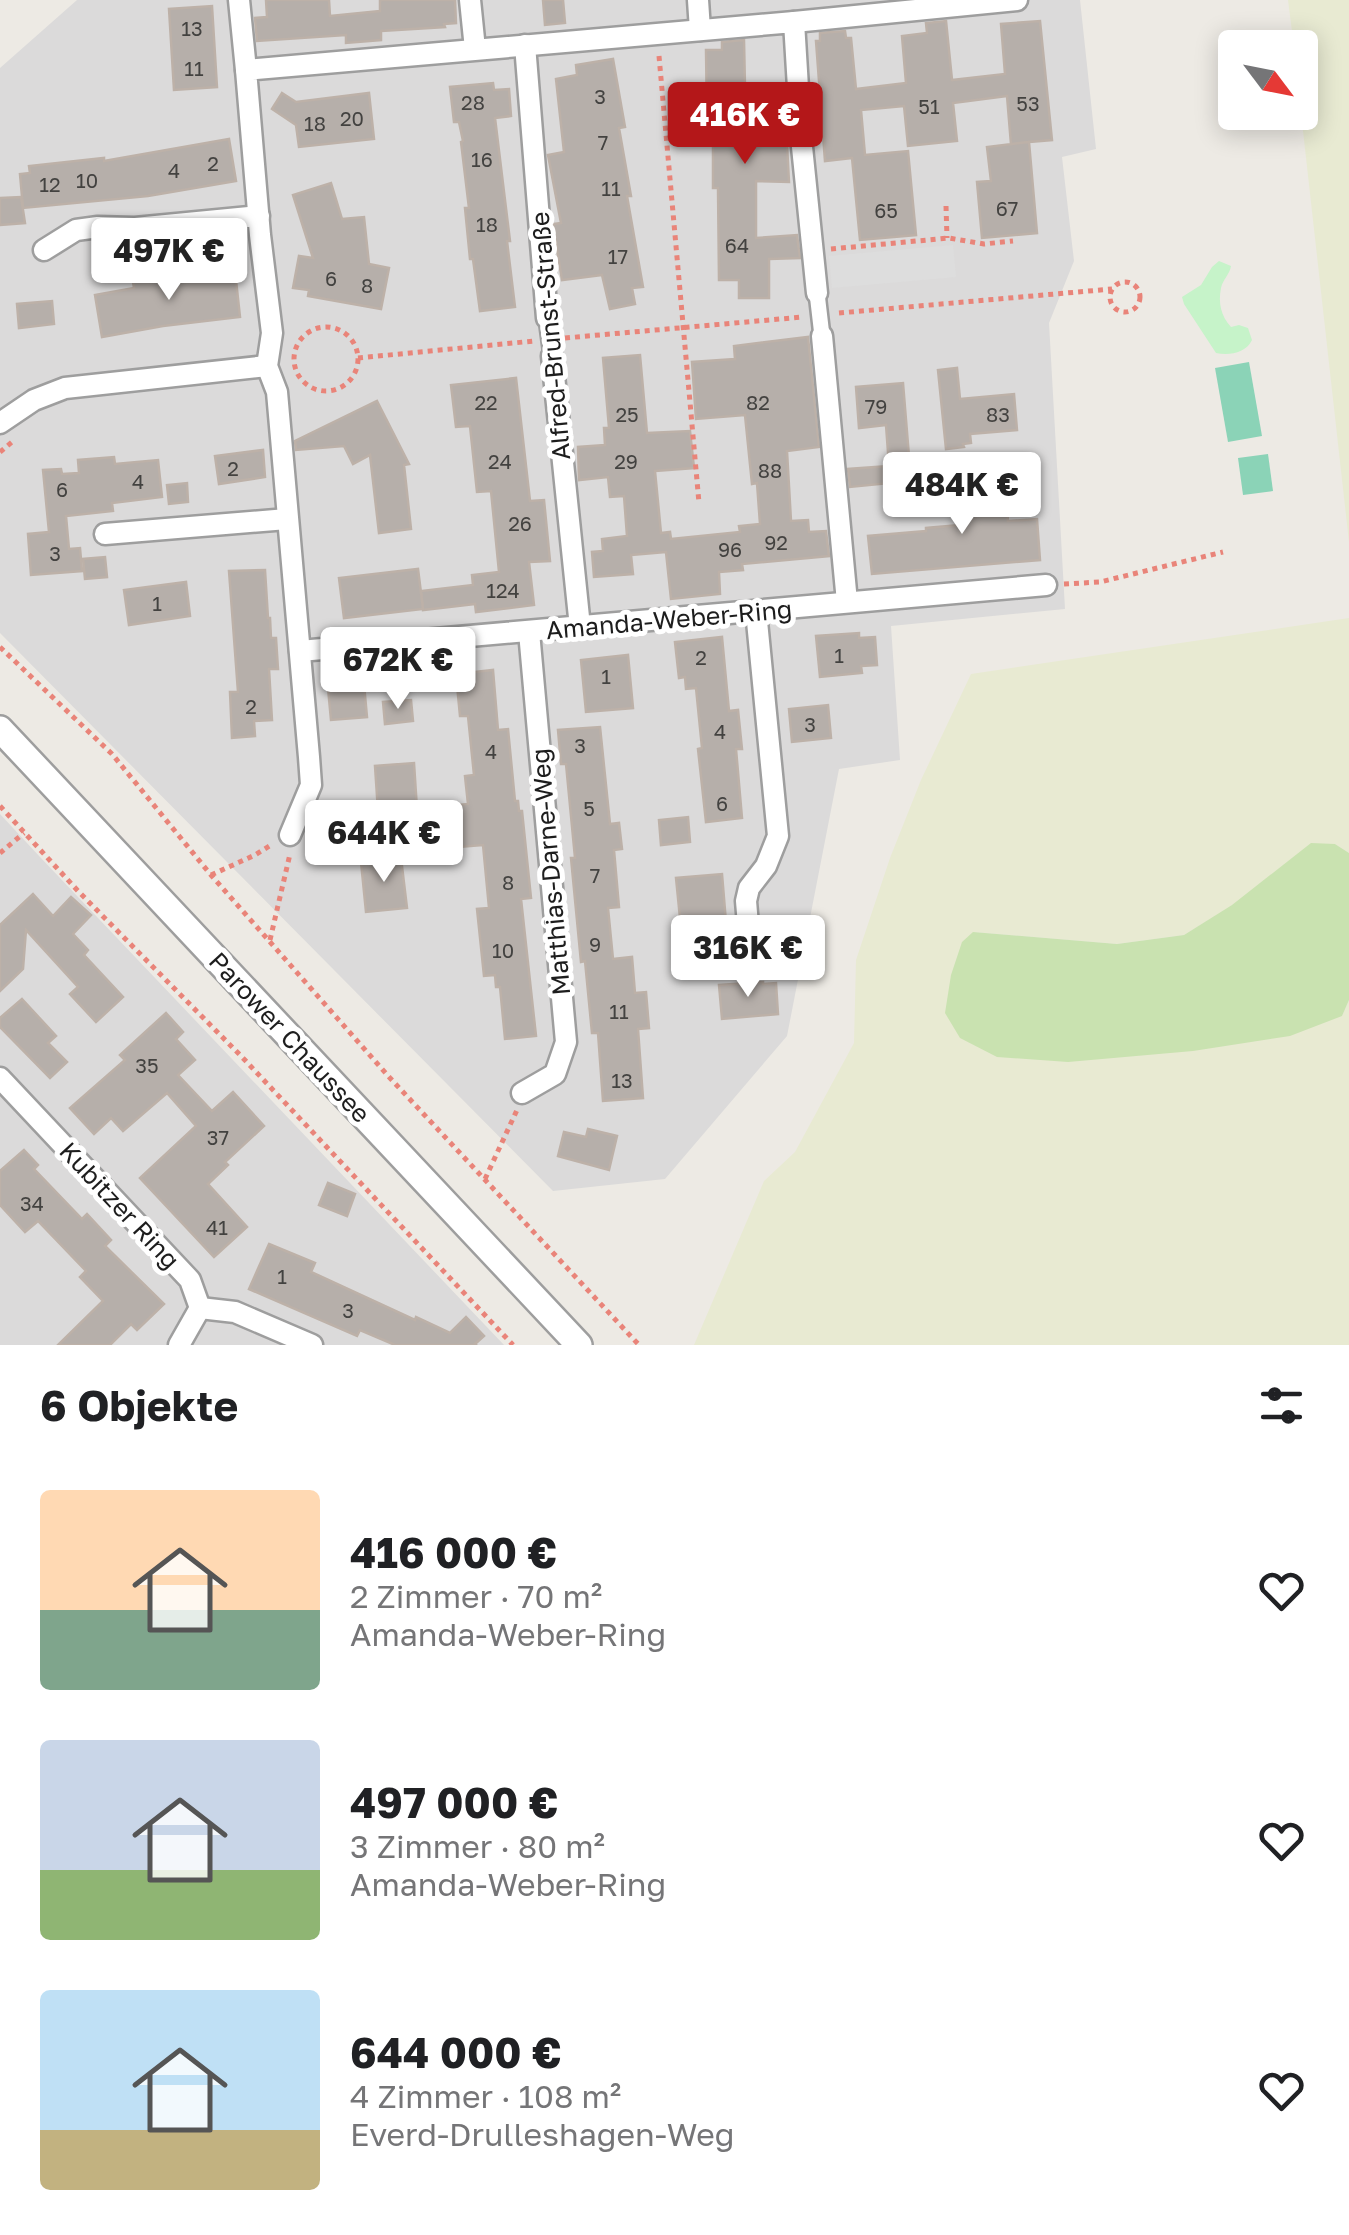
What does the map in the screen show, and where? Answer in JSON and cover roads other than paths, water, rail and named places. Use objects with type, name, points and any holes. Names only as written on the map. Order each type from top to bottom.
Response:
[{"type":"street","points":[[239,0],[272,333],[267,366],[277,392],[310,784],[290,834]]},
{"type":"street","points":[[470,0],[475,49]]},
{"type":"street","points":[[698,0],[700,30]]},
{"type":"street","points":[[246,70],[1017,0]]},
{"type":"street","points":[[794,22],[847,602]]},
{"type":"street","name":"Alfred-Brunst-Straße","points":[[524,44],[580,626]]},
{"type":"street","points":[[44,250],[76,230],[259,216]]},
{"type":"street","points":[[0,423],[34,400],[65,388],[267,366]]},
{"type":"street","points":[[105,534],[288,519]]},
{"type":"street","name":"Amanda-Weber-Ring","points":[[300,652],[1046,585]]},
{"type":"street","points":[[756,611],[778,836],[766,866],[749,888],[746,901],[750,949],[756,959]]},
{"type":"street","name":"Matthias-Darne-Weg","points":[[522,1093],[554,1074],[566,1042],[528,632]]},
{"type":"street","name":"Parower Chaussee","points":[[0,728],[579,1345]]},
{"type":"street","name":"Kubitzer Ring","points":[[0,1078],[190,1280],[200,1308]]},
{"type":"street","points":[[179,1345],[200,1308],[236,1312],[312,1345]]}]
